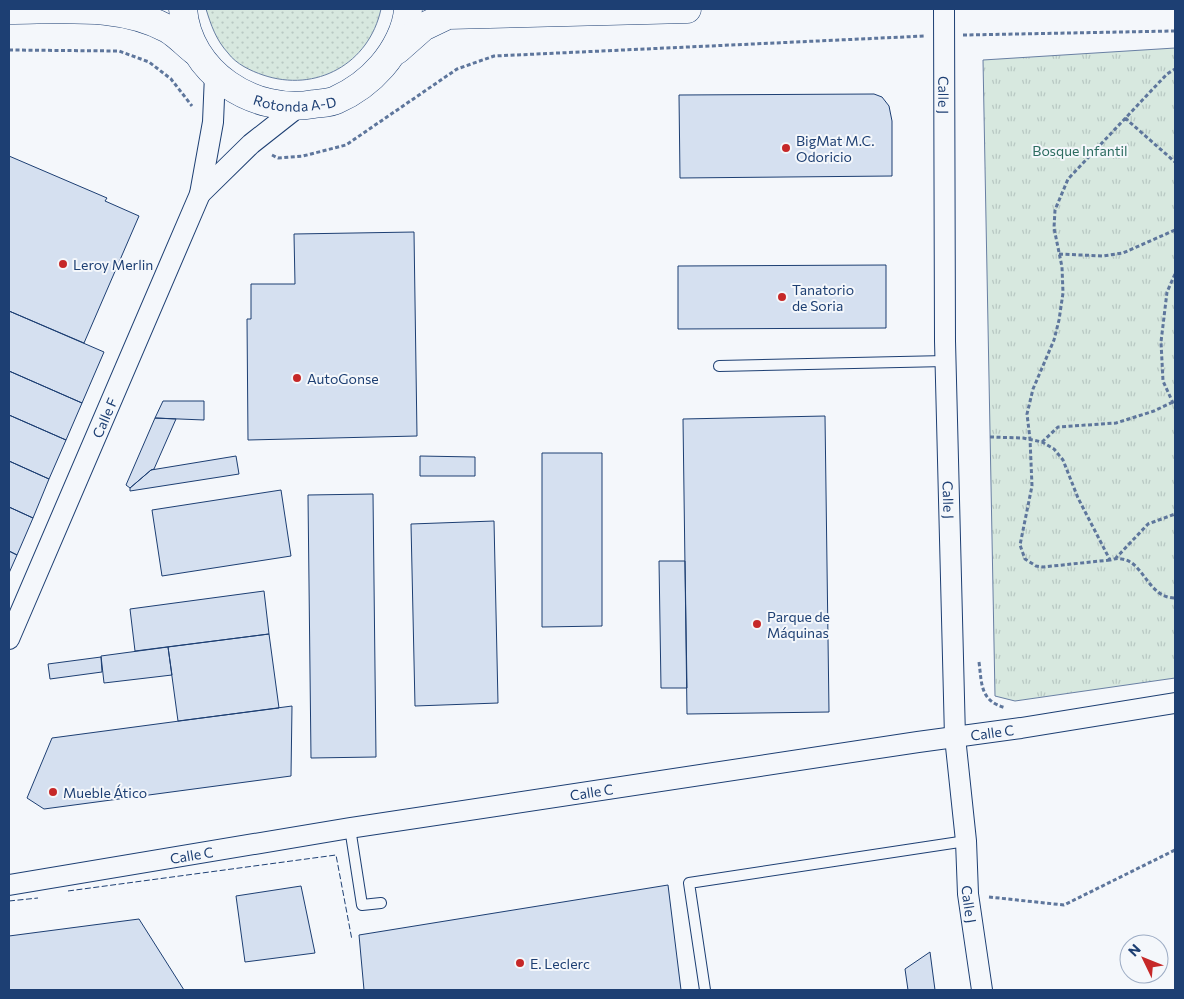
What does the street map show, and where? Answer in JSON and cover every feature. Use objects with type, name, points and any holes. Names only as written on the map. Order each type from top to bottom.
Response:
[{"type":"street","points":[[9,10],[97,9],[142,17],[170,30],[198,54]]},
{"type":"street","name":"Rotonda A-D","points":[[183,9],[184,21],[198,54],[215,75],[236,91],[261,102],[298,107],[335,100],[368,82],[392,54],[408,18],[408,9]]},
{"type":"street","points":[[392,54],[423,26],[448,16],[687,9]]},
{"type":"street","name":"Calle J","points":[[944,9],[946,361],[954,737],[966,841],[968,894],[982,990]]},
{"type":"street","name":"Calle F","points":[[9,639],[13,616],[200,194],[213,122],[215,75]]},
{"type":"street","name":"Calle F","points":[[200,194],[251,144],[298,107]]},
{"type":"street","name":"Calle C","points":[[9,885],[350,828],[1021,728],[1175,703]]},
{"type":"lane","points":[[719,366],[946,361]]},
{"type":"lane","points":[[350,828],[362,905],[381,903]]},
{"type":"lane","points":[[705,990],[689,883],[966,841]]},
{"type":"path","points":[[251,144],[278,158],[303,156],[346,145],[457,69],[494,56],[944,35],[1175,31]]},
{"type":"path","points":[[9,50],[119,51],[149,62],[171,79],[194,108],[213,122]]},
{"type":"path","points":[[1175,70],[1167,74],[1068,179],[1055,210],[1054,228],[1062,267],[1063,293],[1054,340],[1032,389],[1027,414],[1032,486],[1020,545],[1025,559],[1036,566],[1043,567],[1115,559],[1128,561],[1162,595],[1175,598]]},
{"type":"path","points":[[1125,118],[1175,162]]},
{"type":"path","points":[[1059,254],[1103,256],[1123,253],[1175,230]]},
{"type":"path","points":[[1042,442],[1058,427],[1116,423],[1174,403],[1163,381],[1161,342],[1167,292],[1175,274]]},
{"type":"path","points":[[990,437],[1030,439],[1042,442],[1054,449],[1064,460],[1075,492],[1110,560]]},
{"type":"path","points":[[1115,559],[1148,524],[1175,514]]},
{"type":"path","points":[[979,662],[983,690],[987,698],[997,705],[1009,708]]},
{"type":"path","points":[[968,894],[1064,905],[1175,850]]},
{"type":"green space","points":[[206,9],[381,9],[375,28],[365,45],[352,59],[320,77],[302,80],[283,80],[249,69],[231,57],[217,38]]},
{"type":"green space","name":"Bosque Infantil","points":[[1175,48],[1175,678],[1015,701],[995,696],[983,60]]},
{"type":"building","name":"BigMat M.C. Odoricio","points":[[874,94],[882,97],[889,106],[892,121],[892,176],[680,178],[679,95]]},
{"type":"building","name":"Leroy Merlin","points":[[9,156],[107,198],[105,201],[139,216],[84,343],[9,311]]},
{"type":"building","points":[[414,232],[417,436],[248,440],[247,319],[251,319],[251,284],[295,284],[294,234]]},
{"type":"building","name":"Tanatorio de Soria","points":[[886,265],[886,328],[678,329],[678,266]]},
{"type":"building","points":[[9,311],[104,352],[82,403],[9,371]]},
{"type":"building","points":[[9,371],[82,403],[66,440],[9,415]]},
{"type":"building","points":[[163,401],[204,401],[204,420],[155,418]]},
{"type":"building","points":[[9,415],[66,440],[49,479],[9,461]]},
{"type":"building","name":"Parque de Máquinas","points":[[825,416],[829,712],[687,714],[683,419]]},
{"type":"building","points":[[155,418],[176,419],[154,469],[130,488],[126,485]]},
{"type":"building","points":[[542,453],[602,453],[602,626],[542,627]]},
{"type":"building","points":[[236,456],[239,474],[130,491],[130,488],[151,470]]},
{"type":"building","points":[[420,456],[475,457],[475,476],[420,476]]},
{"type":"building","points":[[9,461],[49,479],[33,518],[9,507]]},
{"type":"building","points":[[281,490],[291,556],[162,576],[152,510]]},
{"type":"building","points":[[373,494],[376,757],[311,758],[308,495]]},
{"type":"building","points":[[9,507],[33,518],[17,555],[9,551]]},
{"type":"building","points":[[494,521],[498,703],[415,706],[411,524]]},
{"type":"building","points":[[9,551],[17,555],[9,573]]},
{"type":"building","points":[[659,561],[685,561],[687,688],[661,688]]},
{"type":"building","points":[[264,591],[269,634],[135,651],[130,609]]},
{"type":"building","points":[[269,634],[279,708],[178,721],[168,647]]},
{"type":"building","points":[[168,647],[172,675],[104,683],[101,656]]},
{"type":"building","points":[[101,657],[102,672],[50,679],[48,664]]},
{"type":"building","points":[[292,706],[291,776],[44,809],[27,798],[52,738]]},
{"type":"building","name":"E. Leclerc","points":[[668,885],[681,990],[364,990],[359,935]]},
{"type":"building","points":[[301,886],[315,953],[245,962],[236,896]]},
{"type":"building","points":[[139,919],[184,990],[9,990],[9,936]]},
{"type":"building","points":[[930,952],[935,990],[908,990],[905,969]]},
{"type":"fence","points":[[68,891],[336,855],[352,940]]},
{"type":"fence","points":[[9,901],[38,898]]},
{"type":"place","name":"BigMat M.C. Odoricio","points":[[786,148]]},
{"type":"place","name":"Leroy Merlin","points":[[63,264]]},
{"type":"place","name":"Tanatorio de Soria","points":[[782,297]]},
{"type":"place","name":"AutoGonse","points":[[297,378]]},
{"type":"place","name":"Parque de Máquinas","points":[[757,624]]},
{"type":"place","name":"Mueble Ático","points":[[53,792]]},
{"type":"place","name":"E. Leclerc","points":[[520,963]]}]
